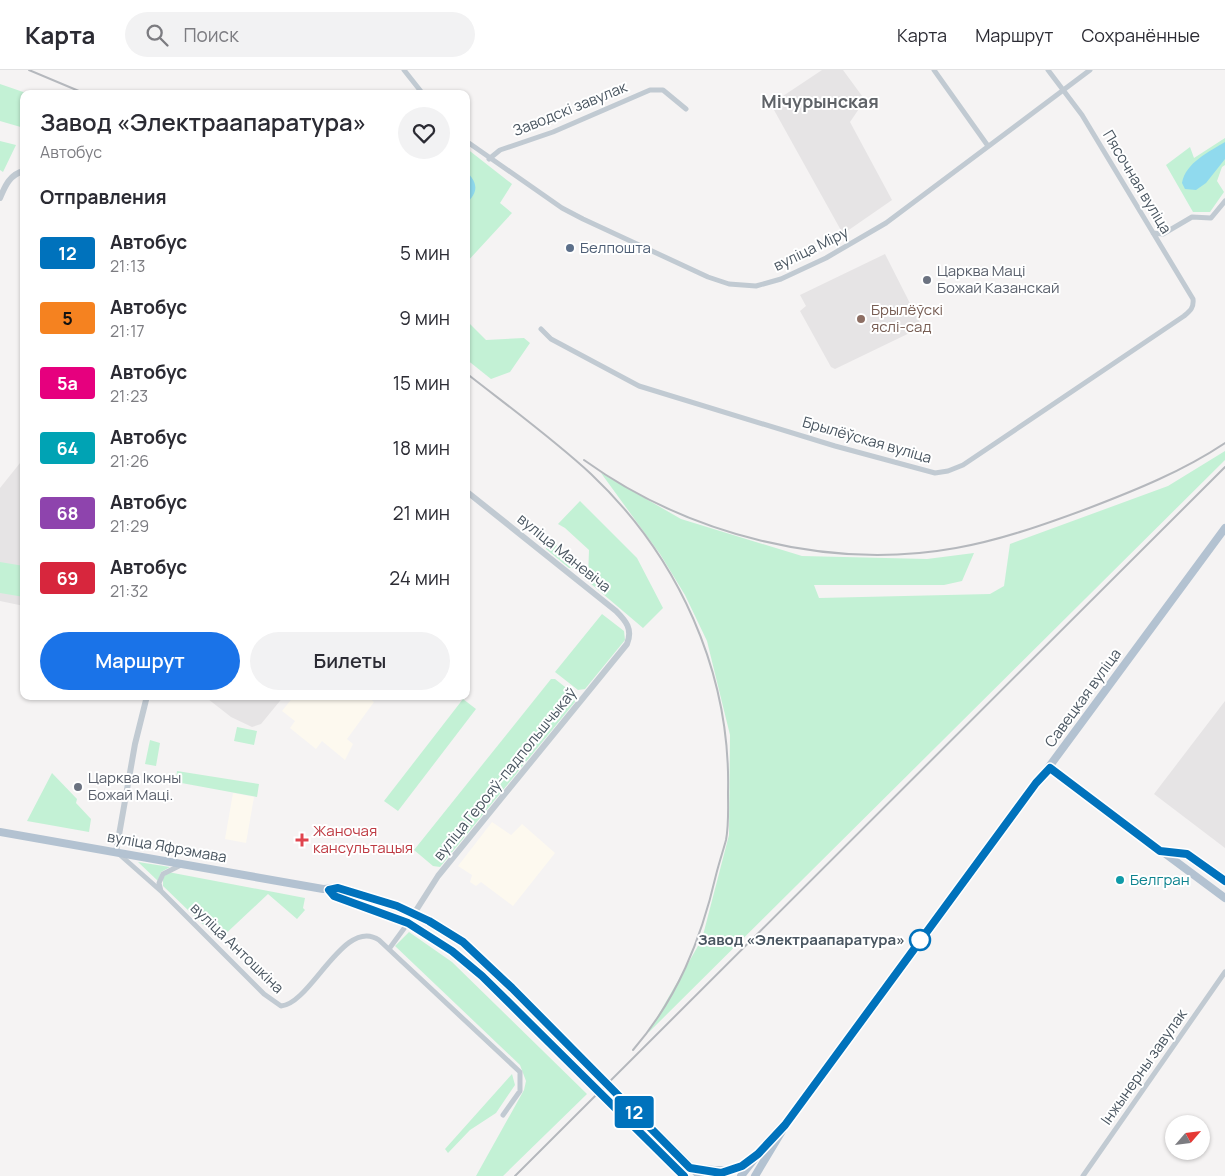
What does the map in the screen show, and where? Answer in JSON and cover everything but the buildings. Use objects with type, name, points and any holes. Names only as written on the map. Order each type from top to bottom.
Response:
[{"type":"main road","name":"Савецкая вуліца","points":[[741,1176],[785,1125],[960,885],[1036,783],[1050,768],[1225,528]]},
{"type":"main road","points":[[1050,768],[1225,898]]},
{"type":"main road","name":"вуліца Яфрэмава","points":[[0,832],[329,890],[338,888],[362,894],[412,914],[446,931],[475,953],[700,1176]]},
{"type":"main road","name":"вуліца Яфрэмава","points":[[329,890],[334,896],[408,923],[440,942],[482,976],[684,1176]]},
{"type":"main road","points":[[627,1120],[628,1113],[634,1112]]},
{"type":"main road","name":"Савецкая вуліца","points":[[754,1176],[772,1151],[785,1125]]},
{"type":"main road","points":[[690,1168],[721,1173],[742,1166],[758,1154]]},
{"type":"street","points":[[404,70],[421,90]]},
{"type":"street","points":[[934,70],[988,146]]},
{"type":"street","name":"Пясочная вуліца","points":[[1048,70],[1062,91],[1071,97],[1194,299],[1190,311]]},
{"type":"street","name":"вуліца Міру","points":[[470,144],[562,208],[583,219],[708,278],[745,286],[781,279],[871,234],[1090,70]]},
{"type":"street","name":"Заводскі завулак","points":[[489,159],[500,150],[525,144],[650,90],[663,90],[686,109]]},
{"type":"street","points":[[0,198],[10,179],[20,172]]},
{"type":"street","points":[[1153,233],[1163,234],[1192,217],[1211,218],[1225,201]]},
{"type":"street","name":"Брылёўская вуліца","points":[[541,329],[550,339],[638,386],[836,446],[940,473],[963,465],[1190,311]]},
{"type":"street","name":"вуліца Маневіча","points":[[470,494],[616,611],[628,625],[630,637],[627,644]]},
{"type":"street","name":"вуліца Герояў-падпольшчыкаў","points":[[408,923],[438,876],[627,644]]},
{"type":"street","points":[[116,852],[135,744],[146,700]]},
{"type":"street","name":"вуліца Антошкіна","points":[[116,852],[162,892],[264,994],[281,1006],[293,1001],[345,946],[356,939],[375,937],[520,1072],[520,1091],[503,1115]]},
{"type":"street","points":[[162,892],[159,883],[163,874],[185,864]]},
{"type":"street","points":[[389,949],[408,923]]},
{"type":"street","name":"Інжынерны завулак","points":[[1083,1176],[1225,972]]},
{"type":"shaded area","points":[[822,70],[843,70],[865,100],[850,122],[892,200],[843,234],[774,110],[787,101],[783,96]]},
{"type":"shaded area","name":"Брылёўскі яслі-сад","points":[[885,254],[922,327],[835,369],[831,367],[800,311],[806,306],[800,295]]},
{"type":"shaded area","points":[[20,463],[20,605],[0,601],[0,488]]},
{"type":"shaded area","points":[[209,700],[281,700],[261,724],[252,727],[231,717]]},
{"type":"shaded area","points":[[291,700],[372,700],[374,702],[347,739],[353,744],[345,760],[322,741],[316,749],[290,728],[295,721],[282,711]]},
{"type":"shaded area","points":[[1225,701],[1225,848],[1154,794]]},
{"type":"shaded area","points":[[233,793],[254,797],[246,843],[225,839]]},
{"type":"shaded area","points":[[492,822],[511,835],[522,824],[555,853],[513,906],[481,882],[476,886],[470,882],[472,875],[458,866]]},
{"type":"green space","points":[[0,84],[20,91],[20,127],[0,121]]},
{"type":"green space","points":[[1225,138],[1225,165],[1222,167],[1217,181],[1224,192],[1210,212],[1193,212],[1166,165],[1190,147],[1194,158]]},
{"type":"green space","points":[[0,141],[16,145],[3,172],[0,170]]},
{"type":"green space","points":[[470,151],[512,184],[500,203],[512,213],[470,259]]},
{"type":"green space","points":[[470,324],[486,340],[524,338],[530,343],[510,372],[491,379],[470,362]]},
{"type":"green space","points":[[1225,451],[1225,460],[648,1033],[702,939],[729,835],[730,735],[707,641],[685,595],[660,554],[601,473],[681,519],[802,556],[927,559],[974,553],[962,581],[944,585],[814,585],[819,598],[990,594],[1004,586],[1010,544],[1168,486]]},
{"type":"green space","points":[[580,501],[637,558],[663,608],[643,628],[590,583],[588,578],[589,550],[558,524]]},
{"type":"green space","points":[[551,541],[577,561],[573,568],[569,568],[546,549],[547,542]]},
{"type":"green space","points":[[0,562],[20,565],[20,596],[0,593]]},
{"type":"green space","points":[[602,614],[624,631],[625,640],[585,689],[578,690],[555,672]]},
{"type":"green space","points":[[551,679],[555,679],[574,694],[575,702],[440,867],[433,866],[414,850]]},
{"type":"green space","points":[[462,700],[476,709],[398,811],[384,801]]},
{"type":"green space","points":[[237,727],[257,731],[254,745],[234,741]]},
{"type":"green space","points":[[150,740],[160,743],[156,766],[145,764]]},
{"type":"green space","points":[[177,771],[259,784],[257,797],[176,782]]},
{"type":"green space","points":[[52,773],[77,799],[76,803],[91,819],[89,832],[27,821]]},
{"type":"green space","points":[[138,862],[170,867],[161,872],[158,881]]},
{"type":"green space","points":[[168,872],[305,898],[303,908],[305,910],[297,919],[268,894],[219,940],[163,886],[163,878]]},
{"type":"green space","points":[[409,932],[452,962],[587,1094],[503,1176],[476,1176],[524,1090],[526,1081],[520,1065],[395,946]]},
{"type":"green space","points":[[512,1074],[515,1085],[496,1113],[470,1130],[448,1153],[445,1149]]},
{"type":"water","points":[[1225,142],[1225,159],[1206,183],[1196,190],[1185,189],[1182,183],[1188,169],[1199,158]]},
{"type":"water","points":[[470,176],[475,184],[473,196],[470,199]]},
{"type":"railway","points":[[29,70],[76,90]]},
{"type":"railway","points":[[470,376],[591,474],[622,506],[650,541],[673,579],[693,619],[709,660],[720,703],[727,747],[728,828],[726,840],[703,923],[685,968],[675,989],[649,1031],[633,1050]]},
{"type":"railway","points":[[584,460],[625,486],[668,509],[714,527],[761,541],[810,550],[859,554],[908,554],[973,545],[1056,520],[1142,487],[1193,462],[1225,443]]},
{"type":"railway","points":[[515,1176],[1225,467]]},
{"type":"bus line","name":"12","points":[[684,1176],[518,1010],[464,961],[440,942],[408,923],[334,896],[329,890],[338,888],[397,906],[429,921],[463,942],[512,988],[690,1168],[721,1173],[742,1166],[749,1161],[785,1125],[960,885],[1036,783],[1050,768],[1160,851],[1187,854],[1225,881]]},
{"type":"place","name":"Белпошта","points":[[570,248]]},
{"type":"place","name":"Царква Маці Божай Казанскай","points":[[927,280]]},
{"type":"place","name":"Брылёўскі яслі-сад","points":[[861,319]]},
{"type":"place","name":"Царква Іконы Божай Маці.","points":[[78,787]]},
{"type":"place","name":"Жаночая кансультацыя","points":[[302,840]]},
{"type":"place","name":"Белгран","points":[[1120,880]]},
{"type":"place","name":"Завод «Электраапаратура»","points":[[920,940]]},
{"type":"district","name":"Мічурынская","points":[[820,102]]}]
